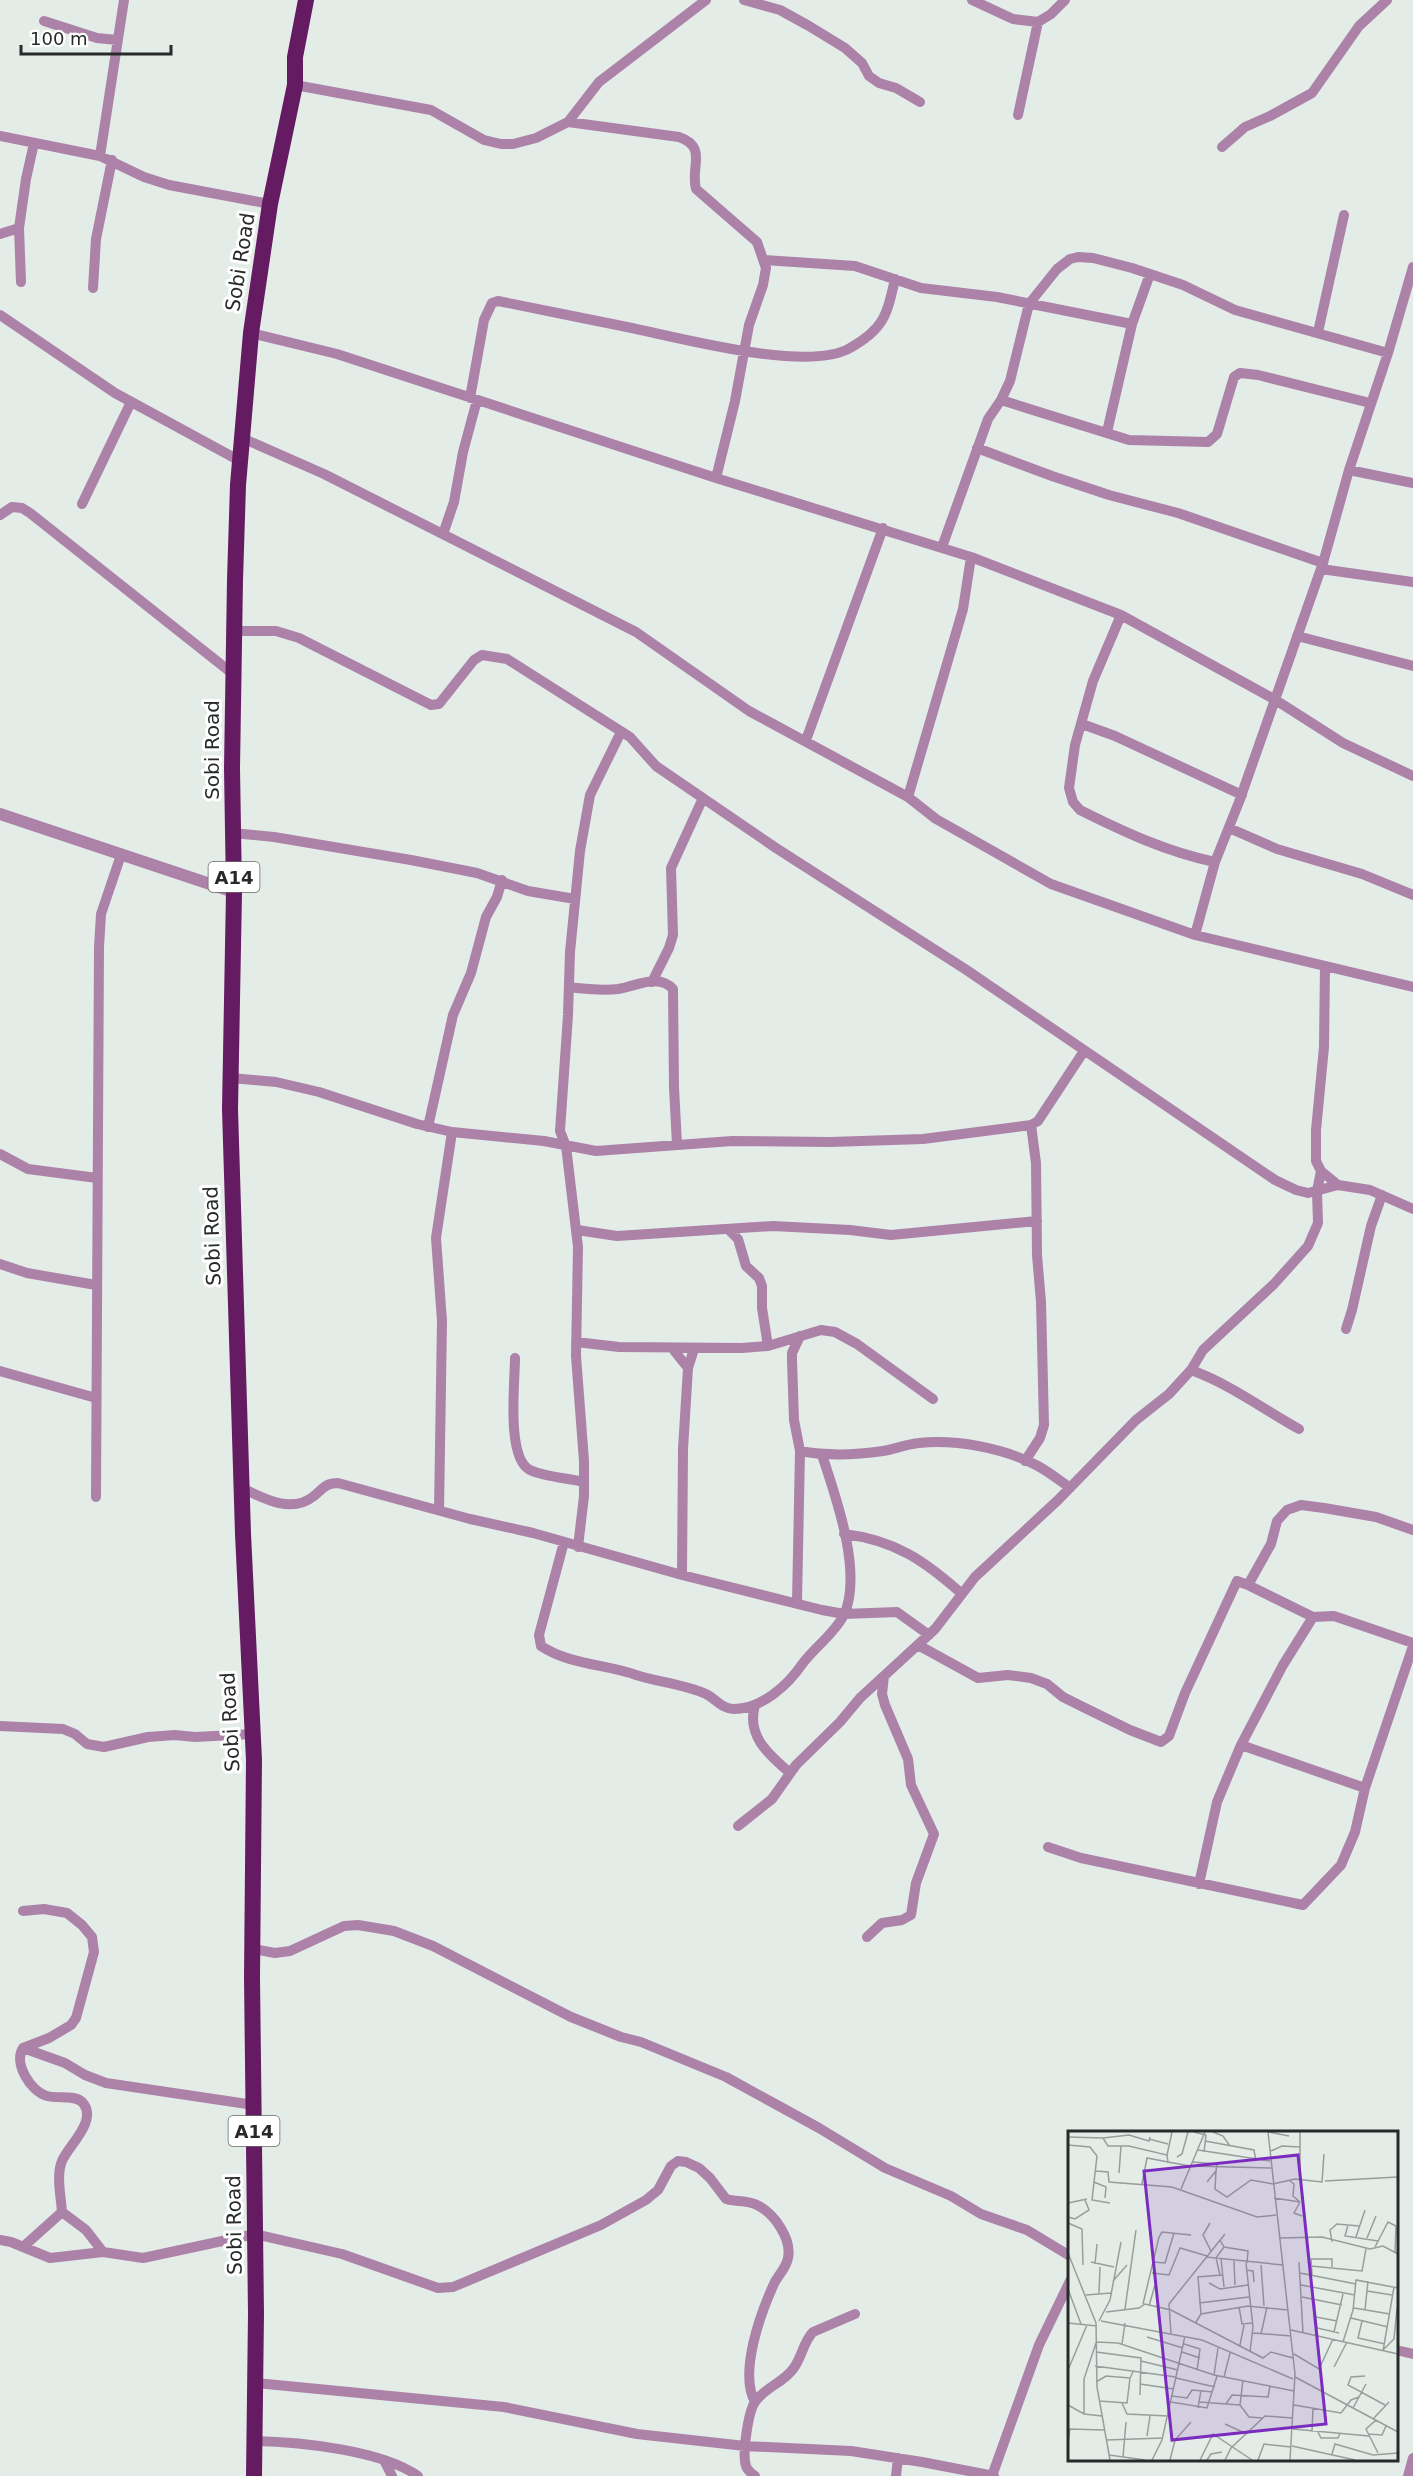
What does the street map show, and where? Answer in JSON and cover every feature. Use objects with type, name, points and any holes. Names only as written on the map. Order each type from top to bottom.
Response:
[{"type":"highway","name":"Sobi Road","points":[[254,2476],[256,2383],[254,1760],[231,1202],[234,892],[233,674],[240,461],[251,333],[270,204],[295,85],[295,57],[306,0]]},
{"type":"street","points":[[100,156],[124,0]]},
{"type":"street","points":[[295,85],[431,110],[484,140],[513,144],[536,138],[568,122],[599,82],[706,0]]},
{"type":"street","points":[[744,0],[780,10],[809,26],[845,48],[862,63],[869,76],[879,83],[896,88],[920,102]]},
{"type":"street","points":[[972,0],[1013,19],[1038,22],[1051,14],[1065,0]]},
{"type":"street","points":[[1222,147],[1245,127],[1312,93],[1359,26],[1388,0]]},
{"type":"street","points":[[44,21],[97,39],[117,40]]},
{"type":"street","points":[[1018,115],[1038,22]]},
{"type":"street","points":[[568,122],[679,137],[690,141],[696,149],[694,182],[696,189],[757,242],[766,267],[763,285],[748,325],[735,401],[716,478]]},
{"type":"street","points":[[0,136],[100,156],[144,177],[169,185],[270,204]]},
{"type":"street","points":[[21,282],[19,228],[34,142]]},
{"type":"street","points":[[93,288],[96,239],[112,160]]},
{"type":"street","points":[[1318,332],[1344,215]]},
{"type":"street","points":[[0,234],[19,228]]},
{"type":"street","points":[[942,547],[987,419],[1001,400],[1010,381],[1029,304],[1056,269],[1070,259],[1093,258],[1150,274],[1183,285],[1235,310],[1388,353]]},
{"type":"street","points":[[764,260],[855,266],[921,288],[997,297],[1132,324]]},
{"type":"street","points":[[1196,935],[1215,862],[1242,795],[1322,566],[1349,470],[1388,353],[1413,267]]},
{"type":"street","points":[[1107,432],[1132,324],[1150,274]]},
{"type":"street","points":[[443,534],[454,502],[474,399],[484,320],[492,303],[498,301],[743,352],[823,356],[849,350],[874,332],[884,321],[895,279]]},
{"type":"street","points":[[0,315],[131,402],[240,461]]},
{"type":"street","points":[[251,333],[337,354],[716,478],[971,557],[1121,615],[1274,699],[1343,743],[1413,776]]},
{"type":"street","points":[[1001,400],[1129,440],[1208,442],[1216,434],[1230,386],[1234,377],[1240,373],[1258,375],[1370,403]]},
{"type":"street","points":[[82,504],[131,402]]},
{"type":"street","points":[[242,438],[324,474],[636,632],[749,711],[908,797],[936,819],[1051,884],[1196,935],[1413,987]]},
{"type":"street","points":[[977,448],[1075,484],[1178,513],[1322,566],[1413,582]]},
{"type":"street","points":[[1349,470],[1413,483]]},
{"type":"street","points":[[0,515],[12,507],[22,508],[30,513],[233,674]]},
{"type":"street","points":[[806,740],[883,528]]},
{"type":"street","points":[[908,797],[963,609],[971,557]]},
{"type":"street","points":[[1121,615],[1093,681],[1071,763],[1068,788],[1073,802],[1080,810],[1146,842],[1185,856],[1215,862]]},
{"type":"street","points":[[234,631],[276,632],[299,638],[430,705],[439,704],[474,660],[482,656],[507,659],[630,737],[656,766],[776,848],[965,969],[1275,1180],[1296,1190],[1308,1192],[1338,1185],[1370,1190],[1413,1209]]},
{"type":"street","points":[[1297,636],[1413,666]]},
{"type":"street","points":[[1082,724],[1114,736],[1242,795]]},
{"type":"street","points":[[578,1546],[584,1482],[576,1342],[577,1230],[566,1146],[560,1131],[580,851],[590,795],[621,732]]},
{"type":"street","points":[[652,982],[669,948],[672,935],[670,867],[703,798]]},
{"type":"street","points":[[0,814],[234,892]]},
{"type":"street","points":[[1228,828],[1277,849],[1362,873],[1413,895]]},
{"type":"street","points":[[233,834],[274,837],[411,860],[502,880],[528,891],[575,899]]},
{"type":"street","points":[[96,1497],[100,936],[101,914],[121,855]]},
{"type":"street","points":[[428,1127],[453,1015],[471,973],[486,917],[497,897],[502,880]]},
{"type":"street","points":[[1325,966],[1324,1047],[1316,1130],[1316,1161],[1321,1171],[1338,1185]]},
{"type":"street","points":[[569,987],[617,989],[652,982],[668,983],[673,989],[677,1145]]},
{"type":"street","points":[[231,1078],[276,1082],[319,1092],[428,1127],[452,1132],[505,1136],[596,1151],[732,1141],[830,1142],[923,1139],[1031,1125],[1038,1121],[1084,1051]]},
{"type":"street","points":[[1025,1461],[1040,1438],[1044,1425],[1036,1163],[1031,1125]]},
{"type":"street","points":[[439,1510],[442,1321],[436,1238],[452,1132]]},
{"type":"street","points":[[0,1154],[28,1169],[97,1178]]},
{"type":"street","points":[[738,1826],[772,1799],[790,1773],[884,1676],[929,1635],[975,1577],[1070,1488],[1136,1420],[1169,1394],[1191,1370],[1203,1350],[1274,1284],[1308,1246],[1318,1223],[1317,1191],[1321,1171]]},
{"type":"street","points":[[1346,1329],[1371,1226],[1382,1195]]},
{"type":"street","points":[[577,1230],[617,1236],[773,1226],[850,1230],[891,1235],[1037,1221]]},
{"type":"street","points":[[729,1230],[738,1239],[746,1266],[759,1278],[762,1286],[762,1308],[772,1345]]},
{"type":"street","points":[[0,1264],[27,1273],[96,1285]]},
{"type":"street","points":[[576,1342],[694,1349],[772,1345],[822,1330],[835,1332],[857,1344],[933,1399]]},
{"type":"street","points":[[797,1602],[800,1451],[794,1420],[792,1353],[800,1336]]},
{"type":"street","points":[[772,1345],[792,1353]]},
{"type":"street","points":[[672,1348],[688,1368]]},
{"type":"street","points":[[682,1575],[683,1449],[688,1368],[694,1349]]},
{"type":"street","points":[[515,1358],[514,1428],[521,1462],[529,1469],[584,1482]]},
{"type":"street","points":[[1191,1370],[1227,1386],[1299,1429]]},
{"type":"street","points":[[0,1371],[96,1398]]},
{"type":"street","points":[[800,1451],[822,1455],[882,1451],[917,1443],[963,1444],[1008,1454],[1036,1465],[1070,1488]]},
{"type":"street","points":[[564,1542],[539,1635],[541,1646],[581,1663],[630,1673],[696,1691],[708,1695],[731,1709],[755,1706],[781,1689],[832,1632],[844,1614],[851,1574],[844,1534],[822,1455]]},
{"type":"street","points":[[242,1488],[279,1503],[294,1505],[303,1504],[330,1483],[338,1483],[682,1575],[844,1614],[897,1612],[929,1635]]},
{"type":"street","points":[[1248,1585],[1271,1544],[1277,1521],[1287,1510],[1300,1505],[1376,1517],[1413,1530]]},
{"type":"street","points":[[844,1534],[872,1539],[899,1549],[929,1565],[962,1594]]},
{"type":"street","points":[[918,1645],[978,1678],[1008,1675],[1031,1678],[1047,1684],[1063,1697],[1130,1730],[1161,1742],[1169,1736],[1185,1693],[1237,1581],[1313,1617],[1334,1616],[1413,1644],[1365,1788],[1355,1832],[1341,1865],[1303,1905],[1081,1858],[1048,1847]]},
{"type":"street","points":[[1199,1884],[1217,1802],[1241,1745],[1283,1665],[1313,1617]]},
{"type":"street","points":[[867,1937],[882,1923],[908,1918],[911,1915],[916,1883],[934,1834],[912,1785],[908,1759],[885,1705],[882,1694],[884,1676]]},
{"type":"street","points":[[755,1706],[752,1716],[761,1745],[790,1773]]},
{"type":"street","points":[[0,1726],[63,1729],[75,1734],[87,1744],[104,1747],[148,1737],[253,1734]]},
{"type":"street","points":[[1241,1745],[1365,1788]]},
{"type":"street","points":[[23,1911],[44,1908],[67,1913],[92,1937],[94,1952],[76,2018],[71,2025],[64,2031],[23,2048],[20,2054],[19,2062],[38,2091],[45,2096],[75,2098],[83,2102],[86,2109],[84,2129],[61,2163],[62,2212],[23,2247]]},
{"type":"street","points":[[253,1949],[275,1953],[290,1951],[344,1926],[351,1925],[394,1931],[423,1942],[571,2017],[621,2037],[641,2042],[726,2077],[819,2128],[885,2168],[951,2196],[981,2214],[1027,2230],[1068,2255]]},
{"type":"street","points":[[23,2048],[65,2063],[106,2083],[254,2104]]},
{"type":"street","points":[[0,2247],[6,2241],[50,2258],[103,2252],[143,2258],[255,2234],[342,2254],[438,2288],[453,2288],[601,2225],[654,2195],[671,2166],[678,2161],[686,2162],[710,2178],[726,2199],[758,2205],[778,2225],[789,2246],[785,2266],[773,2285],[759,2326],[750,2363],[749,2385],[755,2402],[745,2446],[745,2465],[755,2476]]},
{"type":"street","points":[[62,2212],[86,2230],[103,2252]]},
{"type":"street","points":[[256,2383],[504,2407],[637,2434],[745,2446],[851,2451],[993,2476],[1039,2344],[1068,2285]]},
{"type":"street","points":[[755,2402],[790,2373],[813,2332],[855,2314]]},
{"type":"street","points":[[1398,2350],[1413,2354]]},
{"type":"street","points":[[255,2441],[366,2455],[384,2460],[418,2476]]},
{"type":"street","points":[[896,2476],[898,2458]]},
{"type":"street","points":[[1408,2476],[1413,2458]]},
{"type":"street","points":[[384,2460],[392,2476]]}]
